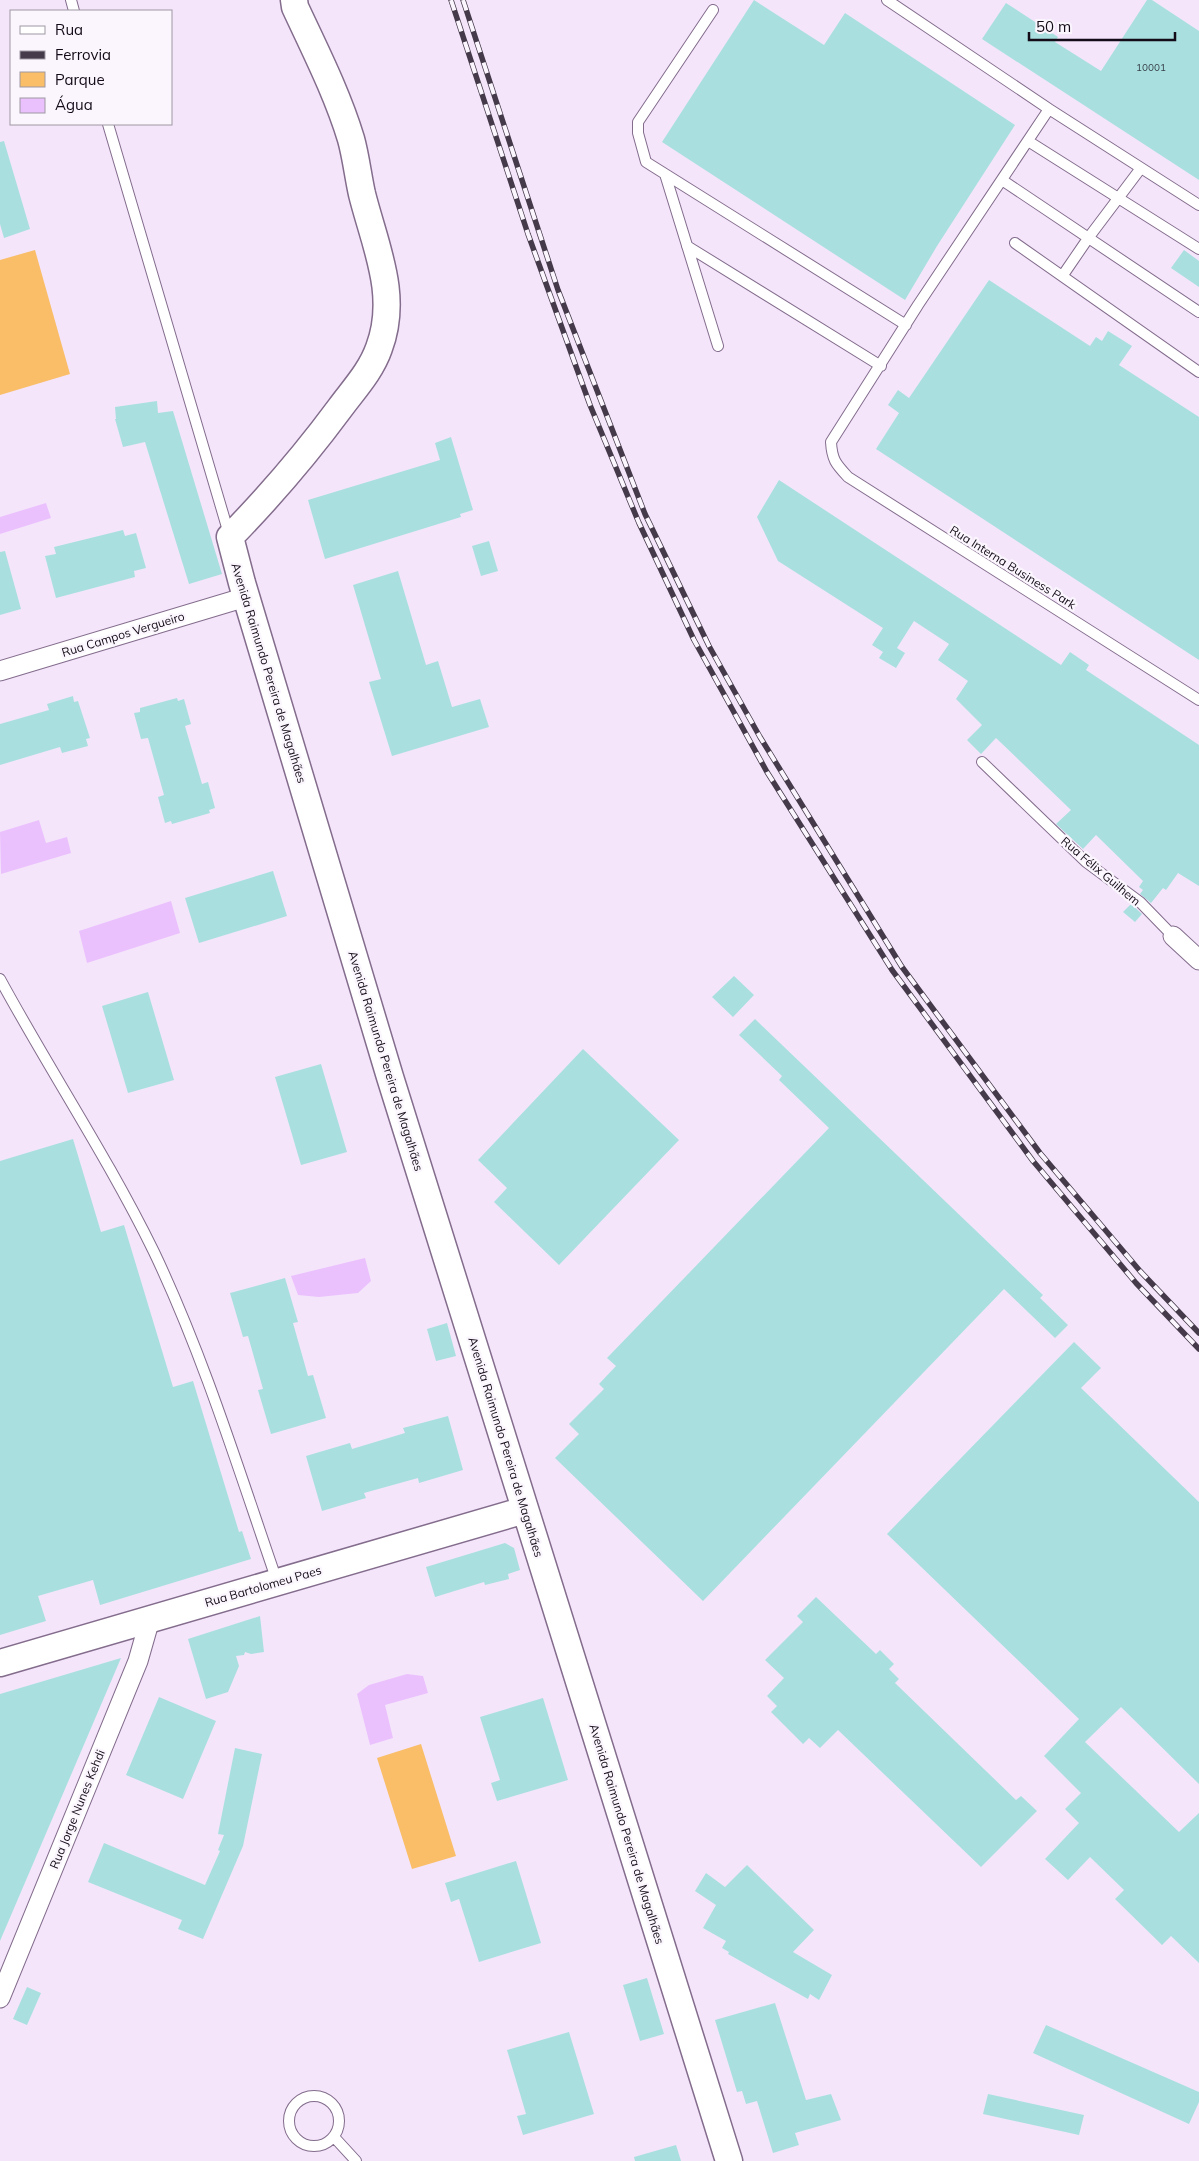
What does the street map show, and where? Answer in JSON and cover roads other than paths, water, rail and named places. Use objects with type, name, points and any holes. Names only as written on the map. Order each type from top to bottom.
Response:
[{"type":"street","points":[[230,538],[279,487],[367,372],[379,349],[388,315],[385,281],[378,242],[363,195],[351,140],[334,90],[295,7],[294,0]]},
{"type":"street","name":"Avenida Raimundo Pereira de Magalhães","points":[[230,538],[393,1086],[729,2161]]},
{"type":"street","name":"Rua Campos Vergueiro","points":[[0,671],[246,597]]},
{"type":"street","name":"Rua Félix Guilhem","points":[[1173,936],[1199,960]]},
{"type":"street","name":"Rua Bartolomeu Paes","points":[[0,1663],[526,1510]]},
{"type":"street","name":"Rua Jorge Nunes Kehdi","points":[[0,1998],[138,1661],[150,1619]]},
{"type":"lane","points":[[888,0],[1048,109],[1199,205]]},
{"type":"lane","points":[[713,10],[638,122],[638,133],[646,162],[906,325]]},
{"type":"lane","points":[[687,246],[881,366],[1048,109]]},
{"type":"lane","points":[[108,125],[230,538]]},
{"type":"lane","points":[[1028,141],[1199,249]]},
{"type":"lane","points":[[1063,275],[1141,168]]},
{"type":"lane","points":[[665,174],[718,346]]},
{"type":"lane","points":[[1002,180],[1199,312]]},
{"type":"lane","points":[[1015,243],[1199,372]]},
{"type":"lane","name":"Rua Interna Business Park","points":[[881,366],[831,442],[835,464],[848,477],[1199,700]]},
{"type":"lane","name":"Rua Félix Guilhem","points":[[982,762],[1086,862],[1140,902],[1173,936]]},
{"type":"lane","points":[[0,979],[119,1182],[154,1254],[216,1404],[277,1582]]},
{"type":"lane","points":[[309,2097],[326,2099],[333,2104],[339,2120],[338,2129],[334,2136],[319,2146],[310,2146],[302,2143],[291,2130],[289,2122],[290,2113],[294,2106],[301,2100],[309,2097]]},
{"type":"lane","points":[[334,2136],[356,2161]]},
{"type":"water","points":[[46,503],[51,518],[0,534],[0,517]]},
{"type":"water","points":[[39,820],[46,843],[67,837],[71,853],[1,874],[0,832]]},
{"type":"water","points":[[171,901],[180,933],[87,963],[79,931]]},
{"type":"water","points":[[365,1258],[371,1281],[358,1293],[319,1297],[298,1295],[291,1276]]},
{"type":"water","points":[[407,1674],[423,1676],[428,1693],[385,1705],[393,1738],[370,1745],[357,1694],[369,1685]]},
{"type":"railway","points":[[451,0],[528,234],[590,405],[639,523],[694,640],[767,772],[892,970],[1033,1161],[1136,1283],[1199,1349]]},
{"type":"railway","points":[[463,0],[558,290],[645,514],[709,646],[760,737],[902,967],[1040,1153],[1140,1271],[1199,1333]]}]
